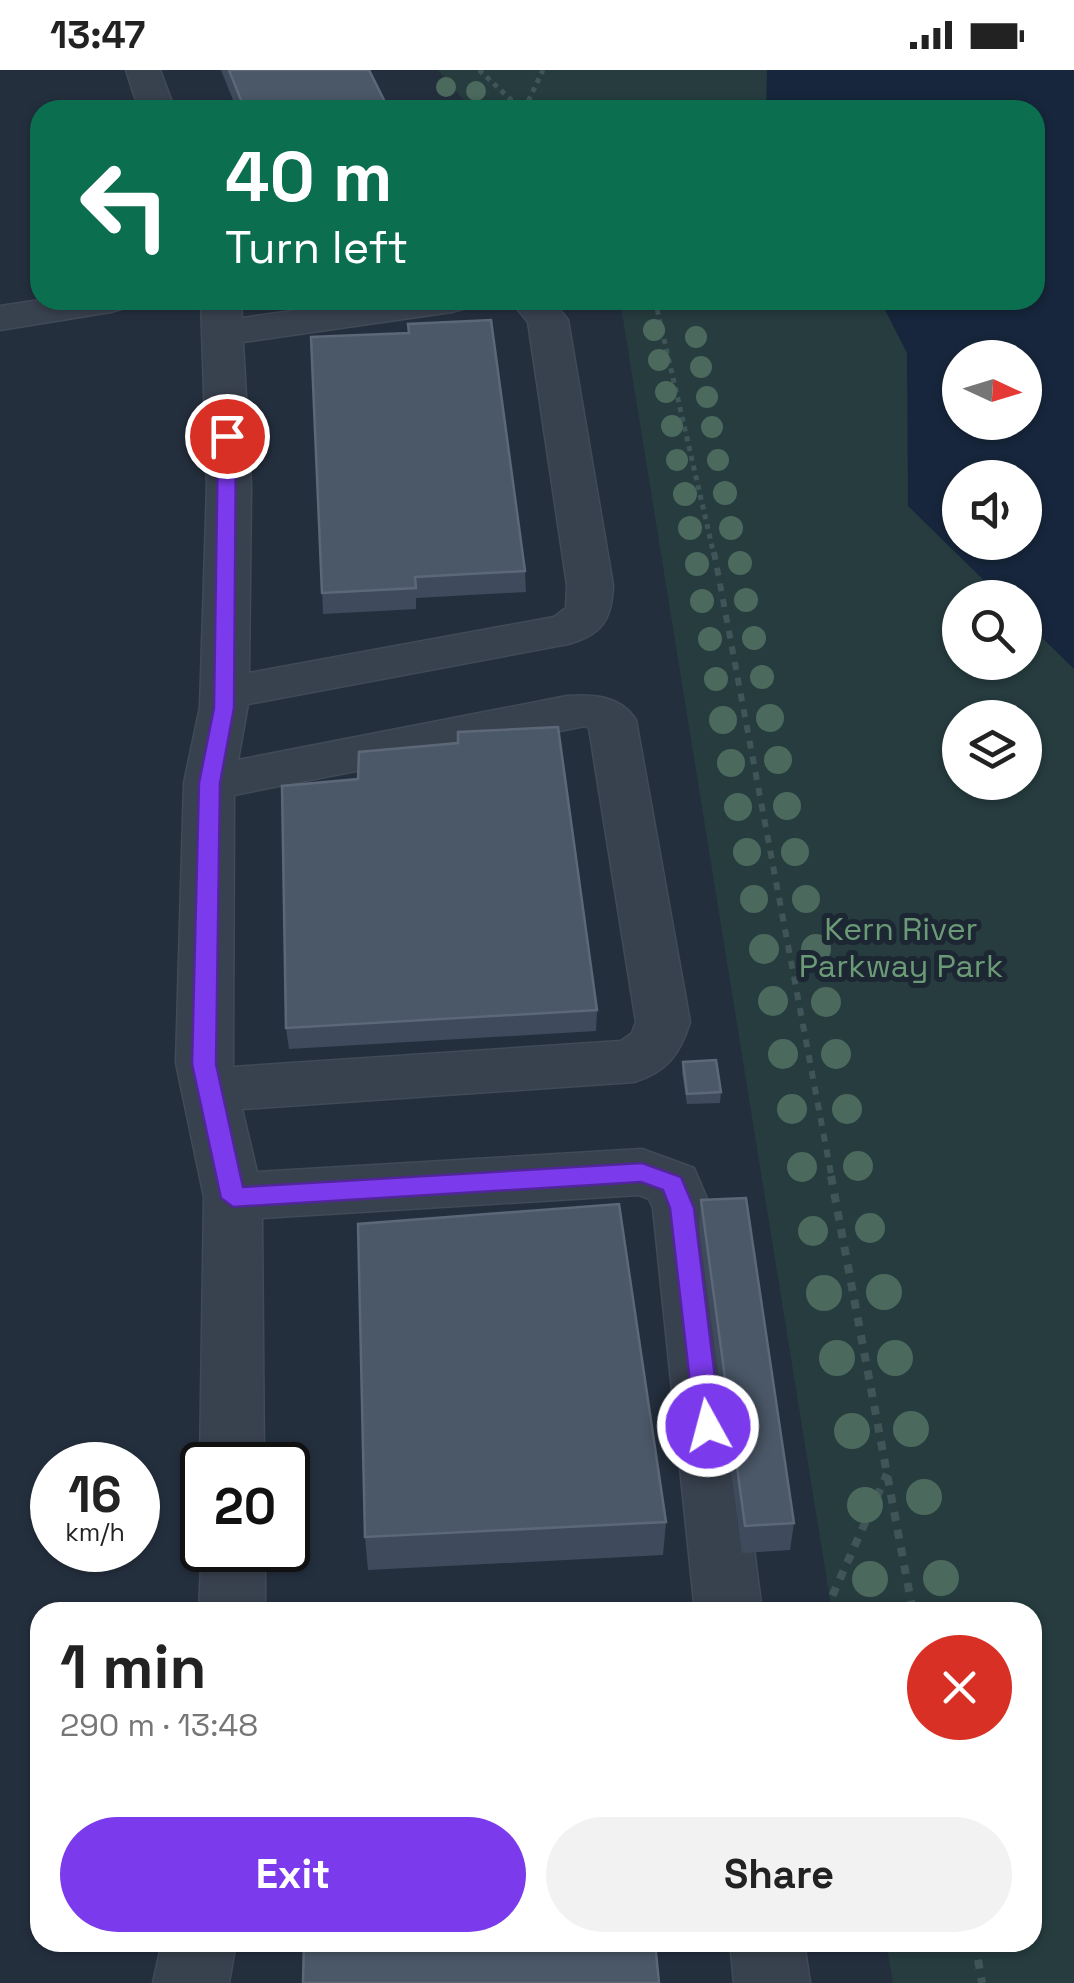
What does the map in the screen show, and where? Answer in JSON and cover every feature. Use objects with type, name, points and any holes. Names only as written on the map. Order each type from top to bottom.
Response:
[{"type":"lane","points":[[142,70],[153,100]]},
{"type":"lane","points":[[0,318],[49,310]]},
{"type":"lane","points":[[232,1442],[233,1198],[204,1064],[210,783],[224,693],[230,486],[222,316],[308,310]]},
{"type":"lane","points":[[224,693],[568,628],[589,614],[590,586],[548,320],[542,310]]},
{"type":"lane","points":[[210,783],[568,712],[591,710],[612,720],[662,1022],[656,1045],[634,1061],[210,1090]]},
{"type":"lane","points":[[233,1198],[642,1172],[672,1184],[682,1208],[728,1602]]},
{"type":"lane","points":[[232,1572],[232,1602]]},
{"type":"lane","points":[[190,1983],[197,1952]]},
{"type":"lane","points":[[768,1952],[772,1983]]},
{"type":"path","points":[[479,70],[512,100]]},
{"type":"path","points":[[528,100],[543,70]]},
{"type":"path","points":[[658,310],[699,474],[912,1602]]},
{"type":"path","points":[[828,1602],[887,1472]]},
{"type":"path","points":[[977,1952],[982,1983]]},
{"type":"green space","name":"Kern River Parkway Park","points":[[438,70],[1074,70],[1074,1983],[893,1983],[888,1952],[1042,1952],[1042,1602],[830,1602],[622,310],[1045,310],[1045,100],[464,100]]},
{"type":"water","points":[[767,70],[1074,70],[1074,669],[1042,638],[1042,580],[984,580],[963,560],[1042,560],[1042,460],[942,460],[942,539],[908,506],[907,353],[885,310],[1045,310],[1045,100],[766,100]]},
{"type":"building","points":[[229,70],[369,70],[384,100],[241,100]]},
{"type":"building","points":[[491,320],[525,571],[415,577],[416,588],[322,593],[311,337],[409,333],[408,324]]},
{"type":"building","points":[[558,727],[597,1010],[286,1028],[282,786],[358,779],[359,752],[458,743],[458,732]]},
{"type":"building","points":[[716,1060],[721,1092],[687,1094],[683,1062]]},
{"type":"building","points":[[746,1198],[794,1523],[745,1526],[701,1200]]},
{"type":"building","points":[[619,1204],[666,1522],[365,1537],[358,1224]]},
{"type":"building","points":[[304,1952],[656,1952],[659,1983],[303,1983]]},
{"type":"route","points":[[227,436],[230,486],[224,708],[210,783],[204,1064],[233,1198],[642,1172],[672,1184],[682,1208],[708,1426]]}]
